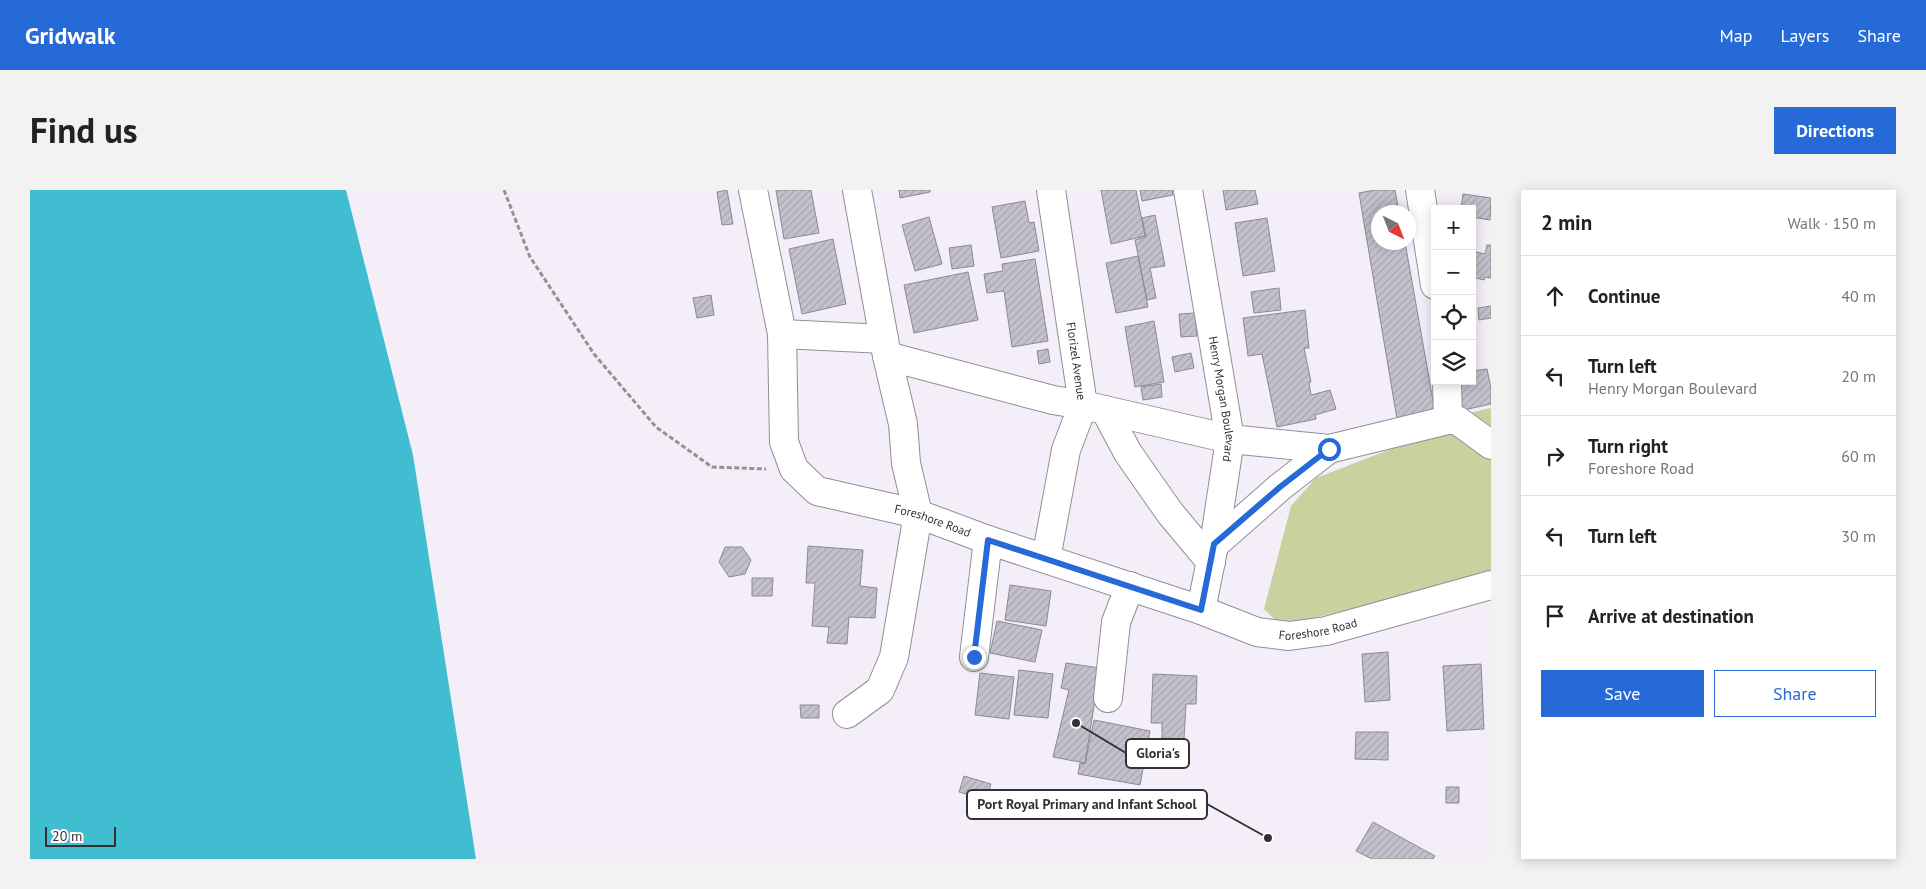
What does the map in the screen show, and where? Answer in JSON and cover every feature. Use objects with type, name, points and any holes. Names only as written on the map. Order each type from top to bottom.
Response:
[{"type":"street","name":"Foreshore Road","points":[[753,190],[782,334],[784,442],[794,469],[817,491],[918,514],[988,540],[1201,610],[1258,632],[1289,636],[1326,631],[1491,585]]},
{"type":"street","points":[[847,714],[880,690],[894,657],[918,514],[906,463],[904,424],[886,347],[857,190]]},
{"type":"street","name":"Florizel Avenue","points":[[1046,559],[1066,450],[1094,407],[1051,190]]},
{"type":"street","name":"Henry Morgan Boulevard","points":[[1188,190],[1230,439],[1201,610]]},
{"type":"street","points":[[1420,190],[1431,260]]},
{"type":"street","points":[[782,334],[886,347],[1053,400],[1094,407],[1230,439],[1329,449],[1448,420],[1457,420],[1491,445]]},
{"type":"street","points":[[1447,385],[1448,420]]},
{"type":"street","points":[[1094,407],[1170,513],[1212,553],[1280,487],[1329,449]]},
{"type":"street","points":[[974,657],[988,540]]},
{"type":"street","points":[[1108,698],[1116,622],[1130,586]]},
{"type":"path","points":[[504,190],[530,257],[594,354],[656,427],[712,467],[794,469]]},
{"type":"green space","points":[[1491,408],[1491,575],[1301,621],[1275,620],[1264,609],[1291,506],[1316,478],[1417,439],[1451,417]]},
{"type":"water","points":[[30,190],[346,190],[413,455],[476,859],[30,859]]},
{"type":"building","points":[[727,190],[733,224],[722,225],[717,192]]},
{"type":"building","points":[[776,190],[811,190],[819,233],[784,239]]},
{"type":"building","points":[[899,190],[930,190],[930,192],[900,198]]},
{"type":"building","points":[[1101,190],[1136,190],[1145,236],[1111,244]]},
{"type":"building","points":[[1140,190],[1172,190],[1173,195],[1142,201]]},
{"type":"building","points":[[1223,190],[1255,190],[1258,204],[1226,210]]},
{"type":"building","points":[[1375,190],[1395,190],[1398,205],[1371,205],[1371,250],[1406,250],[1435,412],[1397,419],[1359,193]]},
{"type":"building","points":[[1463,194],[1491,198],[1490,220],[1476,218],[1476,205],[1462,205]]},
{"type":"building","points":[[1025,201],[1029,223],[1034,222],[1039,251],[1001,258],[992,207]]},
{"type":"building","points":[[1155,215],[1165,266],[1150,268],[1156,298],[1147,300],[1135,240],[1146,237],[1142,218]]},
{"type":"building","points":[[929,217],[942,264],[915,271],[902,225]]},
{"type":"building","points":[[1267,218],[1275,271],[1243,276],[1235,223]]},
{"type":"building","points":[[833,239],[846,304],[802,314],[789,249]]},
{"type":"building","points":[[971,245],[974,266],[952,269],[949,248]]},
{"type":"building","points":[[1487,245],[1491,245],[1491,278],[1485,277],[1484,280],[1476,278],[1476,252],[1485,254]]},
{"type":"building","points":[[1138,256],[1148,307],[1116,313],[1106,263]]},
{"type":"building","points":[[1035,259],[1048,341],[1012,347],[1004,291],[987,293],[984,274],[1003,271],[1002,264]]},
{"type":"building","points":[[968,272],[978,320],[914,333],[904,285]]},
{"type":"building","points":[[1279,288],[1281,310],[1254,313],[1251,292]]},
{"type":"building","points":[[711,295],[714,315],[697,318],[693,298]]},
{"type":"building","points":[[1491,306],[1491,318],[1479,320],[1478,308]]},
{"type":"building","points":[[1305,310],[1309,348],[1304,348],[1311,382],[1309,383],[1311,395],[1330,390],[1336,409],[1315,415],[1316,419],[1277,427],[1262,354],[1248,356],[1243,318]]},
{"type":"building","points":[[1195,313],[1197,336],[1181,337],[1179,314]]},
{"type":"building","points":[[1154,321],[1164,382],[1135,387],[1125,327]]},
{"type":"building","points":[[1048,349],[1050,362],[1039,364],[1037,351]]},
{"type":"building","points":[[1191,353],[1194,368],[1175,372],[1172,357]]},
{"type":"building","points":[[1487,369],[1491,388],[1491,404],[1459,411],[1455,385],[1476,385],[1476,370]]},
{"type":"building","points":[[1161,384],[1162,397],[1143,400],[1141,387]]},
{"type":"building","points":[[808,546],[863,550],[860,586],[877,588],[875,618],[849,617],[847,644],[827,643],[829,627],[812,626],[815,583],[806,583]]},
{"type":"building","points":[[725,547],[742,547],[751,560],[745,574],[729,577],[719,562]]},
{"type":"building","points":[[752,578],[773,578],[772,596],[752,596]]},
{"type":"building","points":[[1010,585],[1051,591],[1046,626],[1005,620]]},
{"type":"building","points":[[997,621],[1042,630],[1035,662],[990,653]]},
{"type":"building","points":[[1388,652],[1390,700],[1365,702],[1362,654]]},
{"type":"building","points":[[1066,663],[1100,668],[1085,763],[1053,757],[1069,690],[1061,688]]},
{"type":"building","points":[[1481,664],[1484,729],[1447,731],[1443,666]]},
{"type":"building","points":[[1019,670],[1053,674],[1048,718],[1014,715]]},
{"type":"building","points":[[980,673],[1014,677],[1009,719],[975,715]]},
{"type":"building","points":[[1153,674],[1197,676],[1196,704],[1186,704],[1184,739],[1162,738],[1162,723],[1151,723]]},
{"type":"building","points":[[800,705],[819,705],[819,718],[801,718]]},
{"type":"building","points":[[1094,720],[1150,731],[1140,785],[1078,774],[1080,763],[1085,764]]},
{"type":"building","points":[[1356,732],[1388,732],[1388,760],[1355,759]]},
{"type":"building","points":[[964,776],[991,784],[983,810],[967,805],[970,795],[959,792]]},
{"type":"building","points":[[1446,787],[1459,787],[1459,803],[1446,803]]},
{"type":"building","points":[[1373,822],[1435,856],[1433,859],[1372,859],[1356,851]]},
{"type":"place","name":"Gloria's","points":[[1076,723]]},
{"type":"place","name":"Port Royal Primary and Infant School","points":[[1268,838]]},
{"type":"route","points":[[974,657],[988,540],[1201,610],[1214,544],[1280,487],[1329,449]]}]
